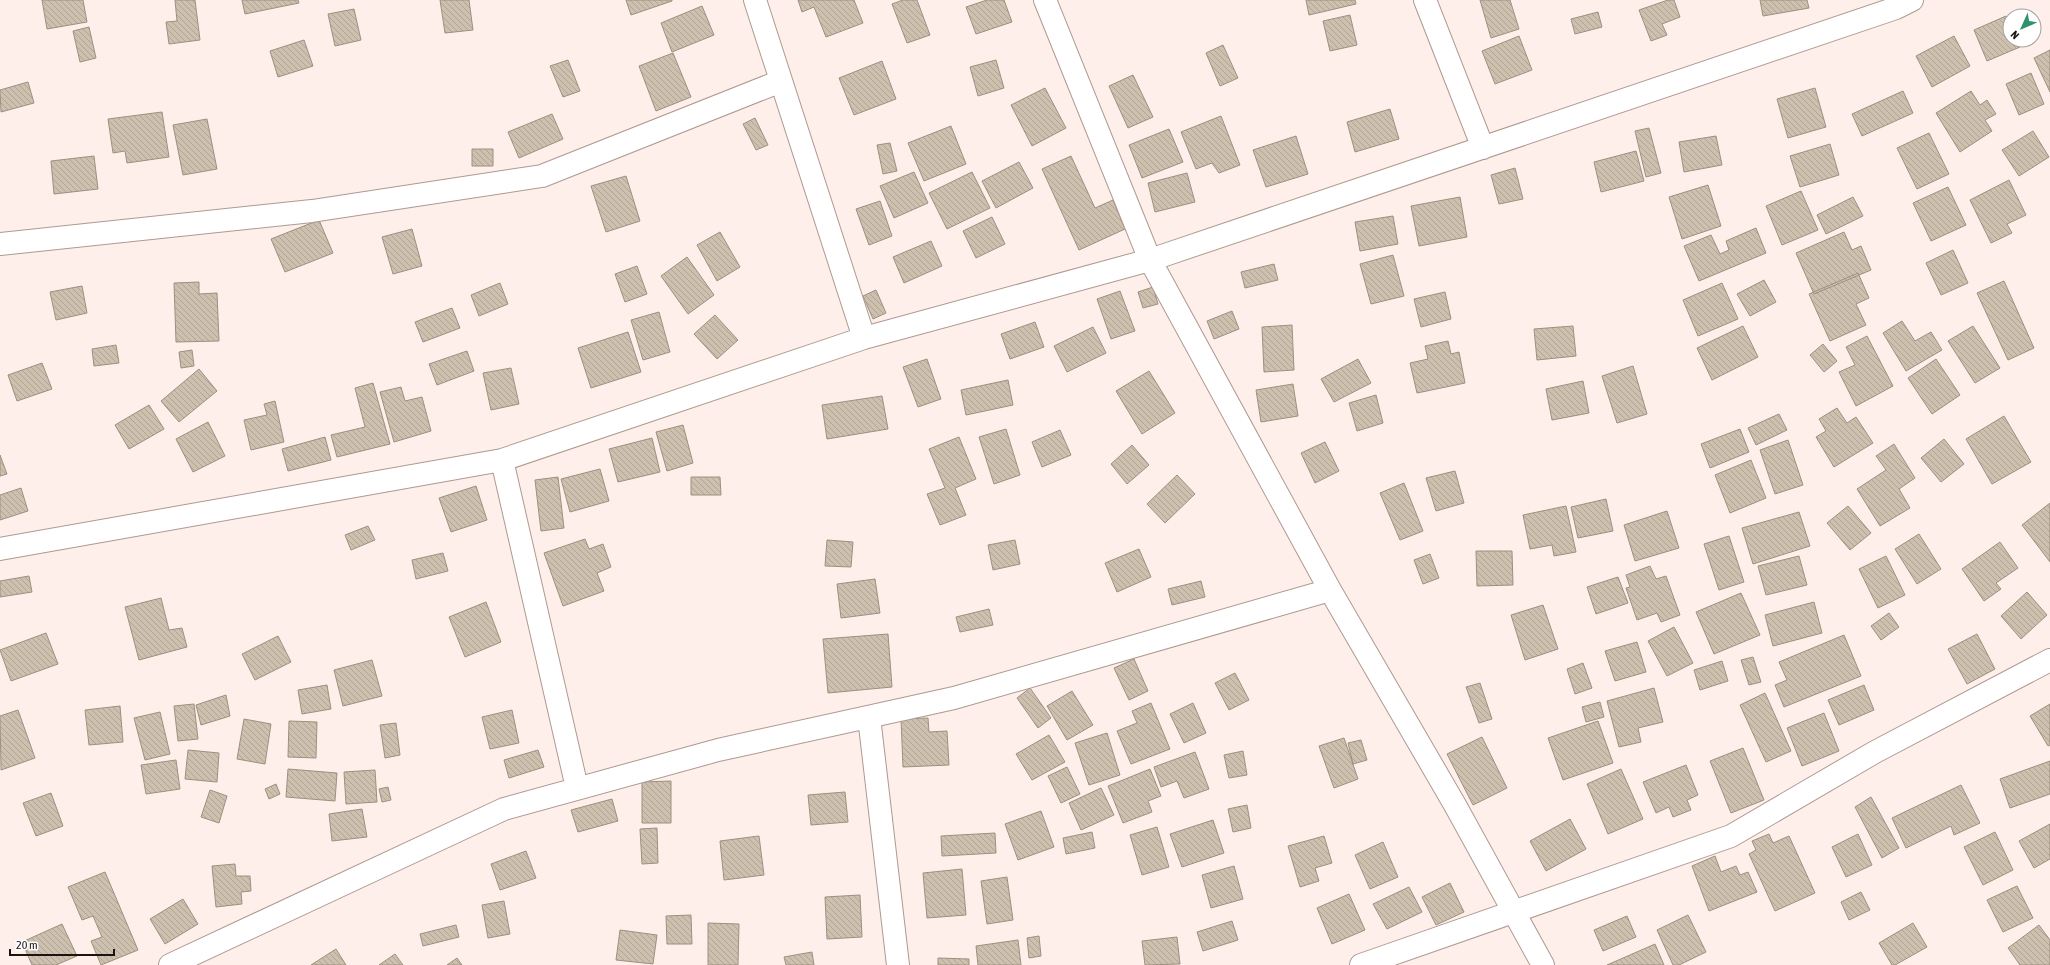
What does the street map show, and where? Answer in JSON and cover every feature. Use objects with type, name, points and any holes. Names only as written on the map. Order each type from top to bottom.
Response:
[{"type":"street","points":[[755,0],[864,338]]},
{"type":"street","points":[[1044,0],[1150,260],[1330,590],[1455,805],[1543,965]]},
{"type":"street","points":[[1425,0],[1483,148]]},
{"type":"street","points":[[0,549],[502,460],[864,338],[1150,260],[1483,148],[1901,3]]},
{"type":"street","points":[[0,244],[312,210],[542,176],[781,81]]},
{"type":"street","points":[[502,460],[577,788]]},
{"type":"street","points":[[170,965],[479,819],[504,809],[718,750],[954,698],[1330,590]]},
{"type":"street","points":[[1361,965],[1731,836],[1875,752],[2050,660]]},
{"type":"street","points":[[869,717],[898,965]]},
{"type":"building","points":[[42,0],[83,0],[87,22],[47,29]]},
{"type":"building","points":[[175,0],[195,0],[200,40],[169,44],[166,22],[177,21]]},
{"type":"building","points":[[242,0],[298,0],[299,3],[245,14]]},
{"type":"building","points":[[440,0],[469,0],[473,30],[445,33]]},
{"type":"building","points":[[626,0],[672,0],[672,1],[631,15]]},
{"type":"building","points":[[798,0],[854,0],[863,23],[826,37],[814,7],[802,12]]},
{"type":"building","points":[[903,0],[917,0],[930,35],[907,43],[892,4]]},
{"type":"building","points":[[987,0],[1004,0],[1012,22],[976,34],[966,7]]},
{"type":"building","points":[[1306,0],[1355,0],[1356,4],[1309,15]]},
{"type":"building","points":[[1480,0],[1510,0],[1519,29],[1491,38]]},
{"type":"building","points":[[1668,0],[1674,0],[1680,17],[1662,24],[1667,35],[1651,41],[1639,10]]},
{"type":"building","points":[[1760,0],[1807,0],[1809,8],[1763,16]]},
{"type":"building","points":[[702,6],[714,35],[672,52],[661,23]]},
{"type":"building","points":[[354,9],[361,40],[335,46],[328,14]]},
{"type":"building","points":[[1598,12],[1602,27],[1575,34],[1571,19]]},
{"type":"building","points":[[1350,15],[1357,45],[1330,51],[1323,21]]},
{"type":"building","points":[[2002,18],[2002,48],[2018,48],[1987,61],[1974,30]]},
{"type":"building","points":[[89,27],[96,58],[80,62],[73,31]]},
{"type":"building","points":[[1519,36],[1532,70],[1495,84],[1482,51]]},
{"type":"building","points":[[1954,36],[1970,66],[1932,87],[1916,56]]},
{"type":"building","points":[[304,40],[313,66],[278,77],[270,51]]},
{"type":"building","points":[[1223,45],[1238,78],[1220,86],[1206,53]]},
{"type":"building","points":[[2050,50],[2050,92],[2034,58]]},
{"type":"building","points":[[673,53],[691,97],[656,111],[639,66]]},
{"type":"building","points":[[568,60],[580,91],[563,97],[550,66]]},
{"type":"building","points":[[996,60],[1004,88],[978,96],[970,67]]},
{"type":"building","points":[[882,61],[896,99],[854,115],[839,78]]},
{"type":"building","points":[[2031,73],[2044,104],[2019,115],[2006,84]]},
{"type":"building","points":[[1133,75],[1153,117],[1128,128],[1109,86]]},
{"type":"building","points":[[28,82],[34,103],[1,112],[0,90]]},
{"type":"building","points":[[1045,88],[1066,128],[1032,146],[1011,105]]},
{"type":"building","points":[[1815,88],[1826,127],[1788,138],[1777,99]]},
{"type":"building","points":[[1903,91],[1913,113],[1862,136],[1852,114]]},
{"type":"building","points":[[1971,91],[1980,105],[1987,100],[1996,114],[1985,120],[1992,131],[1960,152],[1936,113]]},
{"type":"building","points":[[1390,109],[1399,139],[1355,152],[1347,122]]},
{"type":"building","points":[[162,112],[169,157],[127,163],[125,151],[113,153],[108,119]]},
{"type":"building","points":[[552,114],[563,139],[519,158],[508,132]]},
{"type":"building","points":[[1221,116],[1240,165],[1219,173],[1212,163],[1196,169],[1181,132]]},
{"type":"building","points":[[755,118],[768,145],[756,150],[743,124]]},
{"type":"building","points":[[207,119],[217,169],[183,175],[173,125]]},
{"type":"building","points":[[951,126],[966,164],[924,181],[908,143]]},
{"type":"building","points":[[1649,128],[1661,173],[1646,177],[1635,131]]},
{"type":"building","points":[[1169,129],[1183,162],[1142,178],[1129,145]]},
{"type":"building","points":[[2033,131],[2049,157],[2019,176],[2002,150]]},
{"type":"building","points":[[1929,133],[1949,174],[1917,189],[1897,148]]},
{"type":"building","points":[[1296,136],[1308,174],[1266,187],[1253,150]]},
{"type":"building","points":[[1716,136],[1722,165],[1684,172],[1679,142]]},
{"type":"building","points":[[890,143],[897,171],[883,174],[877,145]]},
{"type":"building","points":[[1830,144],[1839,175],[1800,187],[1790,156]]},
{"type":"building","points":[[472,149],[493,149],[493,166],[472,166]]},
{"type":"building","points":[[1636,151],[1644,181],[1601,192],[1594,162]]},
{"type":"building","points":[[94,156],[98,189],[54,194],[51,161]]},
{"type":"building","points":[[1071,156],[1095,208],[1113,200],[1125,229],[1079,250],[1042,169]]},
{"type":"building","points":[[1019,162],[1033,188],[996,208],[982,181]]},
{"type":"building","points":[[1515,168],[1523,199],[1499,204],[1491,175]]},
{"type":"building","points":[[914,172],[928,203],[894,218],[880,186]]},
{"type":"building","points":[[972,172],[990,208],[947,229],[929,193]]},
{"type":"building","points":[[1187,173],[1195,202],[1155,212],[1148,183]]},
{"type":"building","points":[[626,176],[640,221],[606,232],[591,186]]},
{"type":"building","points":[[2009,180],[2026,215],[2007,224],[2012,233],[1991,243],[1970,200]]},
{"type":"building","points":[[1708,185],[1721,226],[1682,239],[1669,197]]},
{"type":"building","points":[[1948,187],[1966,225],[1931,241],[1913,203]]},
{"type":"building","points":[[1801,191],[1818,230],[1782,245],[1766,206]]},
{"type":"building","points":[[1460,197],[1467,237],[1419,246],[1411,206]]},
{"type":"building","points":[[1853,197],[1863,216],[1826,234],[1817,215]]},
{"type":"building","points":[[880,201],[892,236],[869,245],[856,209]]},
{"type":"building","points":[[1393,216],[1398,244],[1360,251],[1355,222]]},
{"type":"building","points":[[992,217],[1005,244],[976,258],[963,231]]},
{"type":"building","points":[[319,220],[333,253],[285,272],[271,239]]},
{"type":"building","points":[[1756,228],[1766,253],[1699,281],[1684,246],[1711,235],[1720,254],[1729,250],[1726,241]]},
{"type":"building","points":[[412,229],[422,266],[393,274],[382,237]]},
{"type":"building","points":[[720,232],[740,267],[717,281],[697,245]]},
{"type":"building","points":[[1844,232],[1852,250],[1861,246],[1871,270],[1814,294],[1796,253]]},
{"type":"building","points":[[931,241],[942,266],[904,283],[893,257]]},
{"type":"building","points":[[1953,250],[1968,283],[1941,295],[1926,263]]},
{"type":"building","points":[[1393,255],[1404,296],[1371,304],[1360,264]]},
{"type":"building","points":[[687,257],[714,295],[688,314],[661,276]]},
{"type":"building","points":[[1274,264],[1278,280],[1245,288],[1241,272]]},
{"type":"building","points":[[637,266],[647,294],[625,302],[615,274]]},
{"type":"building","points":[[1858,273],[1869,298],[1856,304],[1866,325],[1830,341],[1809,294]]},
{"type":"building","points":[[1764,280],[1776,302],[1750,316],[1737,294]]},
{"type":"building","points":[[2004,281],[2034,348],[2008,360],[1977,293]]},
{"type":"building","points":[[199,282],[199,294],[217,293],[219,341],[176,342],[174,283]]},
{"type":"building","points":[[500,283],[508,304],[479,316],[471,295]]},
{"type":"building","points":[[1722,283],[1738,319],[1698,336],[1683,300]]},
{"type":"building","points":[[82,286],[87,313],[56,320],[50,292]]},
{"type":"building","points":[[1153,287],[1158,304],[1143,308],[1138,292]]},
{"type":"building","points":[[876,290],[886,313],[873,319],[863,296]]},
{"type":"building","points":[[1120,291],[1135,331],[1111,339],[1097,299]]},
{"type":"building","points":[[1445,292],[1451,319],[1421,327],[1414,299]]},
{"type":"building","points":[[452,308],[460,328],[423,342],[415,322]]},
{"type":"building","points":[[1232,311],[1239,329],[1214,339],[1207,321]]},
{"type":"building","points":[[659,312],[670,352],[643,360],[631,320]]},
{"type":"building","points":[[715,315],[738,340],[717,359],[694,334]]},
{"type":"building","points":[[1902,321],[1915,341],[1931,332],[1942,350],[1906,371],[1883,333]]},
{"type":"building","points":[[1035,322],[1044,347],[1010,359],[1001,334]]},
{"type":"building","points":[[1292,325],[1294,370],[1264,372],[1262,327]]},
{"type":"building","points":[[1573,326],[1576,356],[1537,360],[1534,329]]},
{"type":"building","points":[[1743,326],[1758,357],[1712,380],[1697,348]]},
{"type":"building","points":[[1973,326],[2000,368],[1975,383],[1948,341]]},
{"type":"building","points":[[1093,327],[1106,353],[1067,372],[1054,346]]},
{"type":"building","points":[[628,332],[641,372],[591,388],[578,348]]},
{"type":"building","points":[[1867,336],[1893,386],[1856,406],[1839,372],[1855,365],[1846,347]]},
{"type":"building","points":[[1448,341],[1451,354],[1459,352],[1465,383],[1417,393],[1410,363],[1428,359],[1425,346]]},
{"type":"building","points":[[1823,344],[1837,361],[1824,372],[1810,355]]},
{"type":"building","points":[[116,345],[119,363],[94,366],[92,349]]},
{"type":"building","points":[[192,350],[194,366],[181,368],[179,352]]},
{"type":"building","points":[[467,351],[474,371],[437,385],[429,364]]},
{"type":"building","points":[[927,359],[941,399],[918,407],[903,367]]},
{"type":"building","points":[[1358,359],[1371,383],[1334,402],[1321,379]]},
{"type":"building","points":[[1936,359],[1960,395],[1932,414],[1908,378]]},
{"type":"building","points":[[42,363],[52,389],[17,401],[8,375]]},
{"type":"building","points":[[1633,366],[1647,414],[1617,423],[1602,376]]},
{"type":"building","points":[[511,368],[519,404],[491,410],[483,373]]},
{"type":"building","points":[[199,369],[217,391],[179,422],[161,401]]},
{"type":"building","points":[[1149,371],[1175,413],[1142,434],[1116,391]]},
{"type":"building","points":[[1008,380],[1013,405],[966,415],[961,390]]},
{"type":"building","points":[[1583,381],[1589,413],[1552,420],[1546,389]]},
{"type":"building","points":[[373,383],[390,444],[337,457],[331,435],[365,427],[355,388]]},
{"type":"building","points":[[1293,384],[1298,416],[1261,422],[1256,390]]},
{"type":"building","points":[[401,387],[405,401],[422,397],[431,431],[394,442],[380,392]]},
{"type":"building","points":[[1376,395],[1383,423],[1357,431],[1349,403]]},
{"type":"building","points":[[882,396],[888,429],[827,439],[822,405]]},
{"type":"building","points":[[275,401],[284,442],[251,450],[244,420],[267,415],[264,404]]},
{"type":"building","points":[[149,405],[164,429],[129,449],[115,425]]},
{"type":"building","points":[[1837,408],[1847,423],[1856,417],[1873,443],[1834,467],[1816,437],[1826,431],[1819,419]]},
{"type":"building","points":[[1779,414],[1787,430],[1756,445],[1748,428]]},
{"type":"building","points":[[2004,416],[2031,462],[1992,484],[1966,439]]},
{"type":"building","points":[[208,422],[225,456],[193,472],[176,439]]},
{"type":"building","points":[[683,425],[693,463],[667,471],[656,432]]},
{"type":"building","points":[[1006,429],[1020,475],[994,484],[979,437]]},
{"type":"building","points":[[1740,429],[1749,452],[1710,468],[1701,444]]},
{"type":"building","points":[[1060,430],[1071,455],[1042,467],[1032,442]]},
{"type":"building","points":[[325,437],[331,460],[288,471],[282,449]]},
{"type":"building","points":[[959,437],[976,479],[955,488],[966,515],[940,525],[927,494],[945,488],[929,449]]},
{"type":"building","points":[[652,438],[660,472],[618,482],[609,449]]},
{"type":"building","points":[[1944,439],[1964,464],[1941,482],[1921,458]]},
{"type":"building","points":[[1788,440],[1803,485],[1775,494],[1760,450]]},
{"type":"building","points":[[1325,442],[1339,471],[1315,483],[1301,453]]},
{"type":"building","points":[[1894,444],[1915,478],[1899,489],[1910,508],[1880,526],[1857,489],[1886,470],[1876,456]]},
{"type":"building","points":[[1132,445],[1149,465],[1127,484],[1111,464]]},
{"type":"building","points":[[0,455],[7,474],[0,476]]},
{"type":"building","points":[[1751,460],[1766,498],[1730,513],[1715,475]]},
{"type":"building","points":[[600,469],[609,501],[570,512],[561,479]]},
{"type":"building","points":[[1455,471],[1464,503],[1436,511],[1426,478]]},
{"type":"building","points":[[1177,475],[1195,494],[1165,523],[1147,504]]},
{"type":"building","points":[[558,477],[564,528],[541,531],[535,480]]},
{"type":"building","points":[[691,477],[720,477],[721,495],[691,495]]},
{"type":"building","points":[[1404,483],[1423,531],[1400,540],[1380,493]]},
{"type":"building","points":[[476,486],[487,520],[451,532],[439,498]]},
{"type":"building","points":[[21,488],[28,511],[0,520],[0,495]]},
{"type":"building","points":[[1606,499],[1613,531],[1578,538],[1571,507]]},
{"type":"building","points":[[2050,503],[2050,562],[2022,525]]},
{"type":"building","points":[[1566,506],[1576,552],[1554,556],[1552,545],[1530,549],[1523,515]]},
{"type":"building","points":[[1848,506],[1871,533],[1850,550],[1827,523]]},
{"type":"building","points":[[1667,511],[1679,548],[1635,561],[1624,525]]},
{"type":"building","points":[[1799,512],[1810,546],[1753,564],[1742,528]]},
{"type":"building","points":[[368,526],[375,540],[351,550],[345,535]]},
{"type":"building","points":[[1919,534],[1941,569],[1917,584],[1895,549]]},
{"type":"building","points":[[1729,536],[1744,582],[1719,590],[1704,544]]},
{"type":"building","points":[[585,539],[589,549],[603,544],[611,567],[597,573],[604,591],[563,606],[544,553]]},
{"type":"building","points":[[827,540],[853,542],[851,567],[825,566]]},
{"type":"building","points":[[1015,540],[1020,564],[993,570],[988,545]]},
{"type":"building","points":[[2000,542],[2018,568],[1996,583],[2001,589],[1984,601],[1962,569]]},
{"type":"building","points":[[1139,549],[1151,577],[1117,592],[1105,563]]},
{"type":"building","points":[[1476,551],[1512,551],[1513,585],[1477,586]]},
{"type":"building","points":[[443,553],[448,571],[416,579],[412,560]]},
{"type":"building","points":[[1430,554],[1439,578],[1423,584],[1414,560]]},
{"type":"building","points":[[1799,556],[1807,585],[1766,595],[1758,566]]},
{"type":"building","points":[[1886,556],[1905,595],[1878,608],[1859,569]]},
{"type":"building","points":[[1650,566],[1656,579],[1666,576],[1680,615],[1661,622],[1657,613],[1637,620],[1626,588],[1630,587],[1626,575]]},
{"type":"building","points":[[29,576],[32,592],[0,597],[0,581]]},
{"type":"building","points":[[1618,577],[1628,603],[1596,614],[1587,587]]},
{"type":"building","points":[[875,579],[880,613],[841,618],[837,584]]},
{"type":"building","points":[[1201,581],[1205,597],[1172,605],[1168,589]]},
{"type":"building","points":[[2027,592],[2047,615],[2021,639],[2001,616]]},
{"type":"building","points":[[1741,593],[1760,635],[1714,654],[1696,612]]},
{"type":"building","points":[[161,598],[169,630],[182,628],[187,647],[139,660],[125,607]]},
{"type":"building","points":[[486,602],[501,642],[465,657],[449,617]]},
{"type":"building","points":[[1814,602],[1822,633],[1773,646],[1765,615]]},
{"type":"building","points":[[1543,605],[1558,649],[1525,660],[1511,615]]},
{"type":"building","points":[[989,609],[993,625],[960,632],[956,617]]},
{"type":"building","points":[[1889,613],[1899,627],[1881,640],[1871,626]]},
{"type":"building","points":[[1674,627],[1693,663],[1667,676],[1648,641]]},
{"type":"building","points":[[46,633],[58,664],[11,681],[0,650]]},
{"type":"building","points":[[888,634],[892,687],[828,693],[823,639]]},
{"type":"building","points":[[1977,634],[1995,669],[1967,684],[1948,649]]},
{"type":"building","points":[[1844,635],[1861,676],[1784,707],[1775,685],[1787,680],[1779,662]]},
{"type":"building","points":[[278,636],[291,662],[255,680],[242,654]]},
{"type":"building","points":[[1637,642],[1646,672],[1615,681],[1605,651]]},
{"type":"building","points":[[1753,657],[1761,682],[1749,685],[1741,660]]},
{"type":"building","points":[[1134,659],[1148,691],[1129,700],[1114,668]]},
{"type":"building","points":[[372,660],[382,696],[343,706],[334,670]]},
{"type":"building","points":[[1722,661],[1728,681],[1700,690],[1694,670]]},
{"type":"building","points":[[1583,663],[1592,688],[1575,694],[1567,669]]},
{"type":"building","points":[[1235,673],[1249,700],[1229,710],[1215,683]]},
{"type":"building","points":[[1480,683],[1492,719],[1479,723],[1466,687]]},
{"type":"building","points":[[327,685],[331,709],[302,714],[298,690]]},
{"type":"building","points":[[1864,685],[1874,710],[1839,725],[1828,700]]},
{"type":"building","points":[[1030,688],[1051,718],[1038,728],[1017,698]]},
{"type":"building","points":[[1654,688],[1663,722],[1638,728],[1641,742],[1619,747],[1607,701]]},
{"type":"building","points":[[1072,691],[1093,725],[1067,740],[1047,706]]},
{"type":"building","points":[[1765,693],[1791,751],[1766,762],[1740,705]]},
{"type":"building","points":[[226,695],[230,716],[201,725],[196,705]]},
{"type":"building","points":[[1600,702],[1604,717],[1586,722],[1582,707]]},
{"type":"building","points":[[1151,703],[1170,749],[1131,764],[1117,731],[1137,723],[1132,711]]},
{"type":"building","points":[[1193,703],[1206,733],[1184,743],[1170,714]]},
{"type":"building","points":[[194,704],[198,739],[178,741],[174,706]]},
{"type":"building","points":[[2050,704],[2050,745],[2048,746],[2030,716]]},
{"type":"building","points":[[120,706],[123,742],[89,745],[85,710]]},
{"type":"building","points":[[18,710],[35,758],[1,770],[0,716]]},
{"type":"building","points":[[512,710],[519,743],[490,749],[482,717]]},
{"type":"building","points":[[160,712],[170,754],[145,760],[134,718]]},
{"type":"building","points":[[1824,713],[1839,751],[1802,766],[1787,728]]},
{"type":"building","points":[[928,718],[929,732],[947,731],[949,765],[903,767],[901,719]]},
{"type":"building","points":[[244,719],[271,724],[265,764],[237,759]]},
{"type":"building","points":[[289,721],[317,722],[316,758],[288,757]]},
{"type":"building","points":[[1598,721],[1613,763],[1563,780],[1548,738]]},
{"type":"building","points":[[396,723],[400,755],[385,758],[380,725]]},
{"type":"building","points":[[1107,733],[1120,775],[1089,785],[1075,743]]},
{"type":"building","points":[[1049,735],[1065,762],[1032,780],[1016,754]]},
{"type":"building","points":[[1482,737],[1507,788],[1473,805],[1447,754]]},
{"type":"building","points":[[1344,738],[1358,779],[1334,788],[1319,746]]},
{"type":"building","points":[[1361,740],[1367,760],[1353,764],[1348,743]]},
{"type":"building","points":[[1743,748],[1764,800],[1731,813],[1710,761]]},
{"type":"building","points":[[188,750],[219,753],[217,782],[185,779]]},
{"type":"building","points":[[538,750],[544,767],[509,778],[504,760]]},
{"type":"building","points":[[1243,751],[1247,775],[1229,778],[1224,755]]},
{"type":"building","points":[[1195,752],[1209,789],[1184,798],[1177,781],[1161,787],[1154,767]]},
{"type":"building","points":[[176,760],[180,789],[146,794],[141,765]]},
{"type":"building","points":[[2050,761],[2050,794],[2010,808],[2000,779]]},
{"type":"building","points":[[1686,765],[1698,795],[1687,800],[1691,810],[1673,817],[1669,807],[1656,813],[1643,782]]},
{"type":"building","points":[[1067,767],[1080,794],[1061,803],[1048,776]]},
{"type":"building","points":[[288,769],[337,773],[335,801],[286,797]]},
{"type":"building","points":[[1150,769],[1161,796],[1148,801],[1152,812],[1123,823],[1108,786]]},
{"type":"building","points":[[1621,769],[1643,819],[1608,834],[1587,784]]},
{"type":"building","points":[[375,770],[377,802],[346,804],[344,772]]},
{"type":"building","points":[[671,781],[671,823],[642,823],[642,782]]},
{"type":"building","points":[[276,784],[280,794],[269,799],[265,789]]},
{"type":"building","points":[[1961,785],[1980,823],[1954,835],[1951,826],[1906,848],[1892,818]]},
{"type":"building","points":[[388,787],[391,800],[382,802],[379,789]]},
{"type":"building","points":[[1101,788],[1114,815],[1081,830],[1069,803]]},
{"type":"building","points":[[210,790],[227,796],[219,823],[201,817]]},
{"type":"building","points":[[845,792],[848,822],[811,825],[808,795]]},
{"type":"building","points":[[51,793],[63,826],[36,836],[23,803]]},
{"type":"building","points":[[1871,797],[1899,848],[1882,858],[1855,807]]},
{"type":"building","points":[[612,799],[618,821],[578,832],[571,810]]},
{"type":"building","points":[[1247,805],[1251,828],[1233,832],[1228,809]]},
{"type":"building","points":[[362,809],[367,837],[332,841],[329,814]]},
{"type":"building","points":[[1041,811],[1054,847],[1018,860],[1005,824]]},
{"type":"building","points":[[1570,819],[1586,849],[1546,871],[1530,841]]},
{"type":"building","points":[[1213,820],[1224,853],[1182,867],[1170,834]]},
{"type":"building","points":[[2050,824],[2050,859],[2034,868],[2019,841]]},
{"type":"building","points":[[1157,827],[1169,867],[1142,875],[1130,835]]},
{"type":"building","points":[[657,828],[658,863],[642,864],[640,829]]},
{"type":"building","points":[[1092,832],[1095,848],[1066,854],[1063,838]]},
{"type":"building","points":[[1995,832],[2013,870],[1983,885],[1964,847]]},
{"type":"building","points":[[995,833],[996,853],[942,856],[941,836]]},
{"type":"building","points":[[1769,834],[1773,843],[1789,836],[1815,893],[1775,911],[1749,854],[1756,850],[1752,841]]},
{"type":"building","points":[[1858,834],[1872,865],[1846,877],[1832,847]]},
{"type":"building","points":[[759,836],[764,875],[724,880],[720,841]]},
{"type":"building","points":[[1324,836],[1332,863],[1315,868],[1319,881],[1300,887],[1288,846]]},
{"type":"building","points":[[1383,842],[1398,877],[1370,889],[1355,855]]},
{"type":"building","points":[[526,851],[536,878],[500,890],[491,864]]},
{"type":"building","points":[[1715,856],[1721,872],[1736,866],[1740,875],[1748,872],[1757,892],[1709,911],[1692,866]]},
{"type":"building","points":[[235,864],[236,876],[250,876],[251,891],[241,892],[242,904],[216,907],[212,866]]},
{"type":"building","points":[[1234,866],[1243,899],[1211,908],[1202,875]]},
{"type":"building","points":[[962,869],[966,915],[927,918],[923,873]]},
{"type":"building","points":[[105,872],[138,950],[101,965],[91,941],[102,937],[93,916],[82,920],[68,887]]},
{"type":"building","points":[[1007,877],[1013,920],[987,924],[981,881]]},
{"type":"building","points":[[1450,883],[1464,912],[1436,925],[1422,897]]},
{"type":"building","points":[[2017,886],[2033,918],[2003,932],[1987,900]]},
{"type":"building","points":[[1409,887],[1422,912],[1387,929],[1373,904]]},
{"type":"building","points":[[1861,892],[1870,910],[1849,920],[1841,902]]},
{"type":"building","points":[[1349,894],[1365,930],[1332,944],[1317,908]]},
{"type":"building","points":[[860,895],[862,937],[827,939],[825,897]]},
{"type":"building","points":[[183,899],[198,924],[165,944],[150,919]]},
{"type":"building","points":[[504,901],[510,934],[488,938],[482,905]]},
{"type":"building","points":[[691,915],[692,944],[667,944],[666,916]]},
{"type":"building","points":[[1688,915],[1706,952],[1679,965],[1673,965],[1657,930]]},
{"type":"building","points":[[1627,916],[1636,937],[1603,951],[1594,930]]},
{"type":"building","points":[[1232,921],[1238,940],[1203,951],[1197,932]]},
{"type":"building","points":[[708,923],[739,924],[738,965],[708,965]]},
{"type":"building","points":[[1913,923],[1927,947],[1895,965],[1892,965],[1879,943]]},
{"type":"building","points":[[62,924],[77,956],[56,965],[32,965],[22,942]]},
{"type":"building","points":[[456,925],[459,937],[423,946],[420,934]]},
{"type":"building","points":[[2039,925],[2050,940],[2050,965],[2020,965],[2008,948]]},
{"type":"building","points":[[620,930],[657,935],[653,964],[616,960]]},
{"type":"building","points":[[1039,936],[1041,956],[1029,958],[1027,938]]},
{"type":"building","points":[[1177,937],[1180,964],[1145,965],[1142,941]]},
{"type":"building","points":[[1018,940],[1021,965],[978,965],[976,946]]},
{"type":"building","points":[[1655,944],[1664,965],[1607,965]]},
{"type":"building","points":[[336,949],[346,965],[311,965]]},
{"type":"building","points":[[812,952],[814,965],[786,965],[784,957]]},
{"type":"building","points":[[395,954],[403,965],[379,965]]},
{"type":"building","points":[[457,958],[462,965],[447,965]]},
{"type":"building","points":[[938,958],[969,959],[969,965],[938,965]]}]
